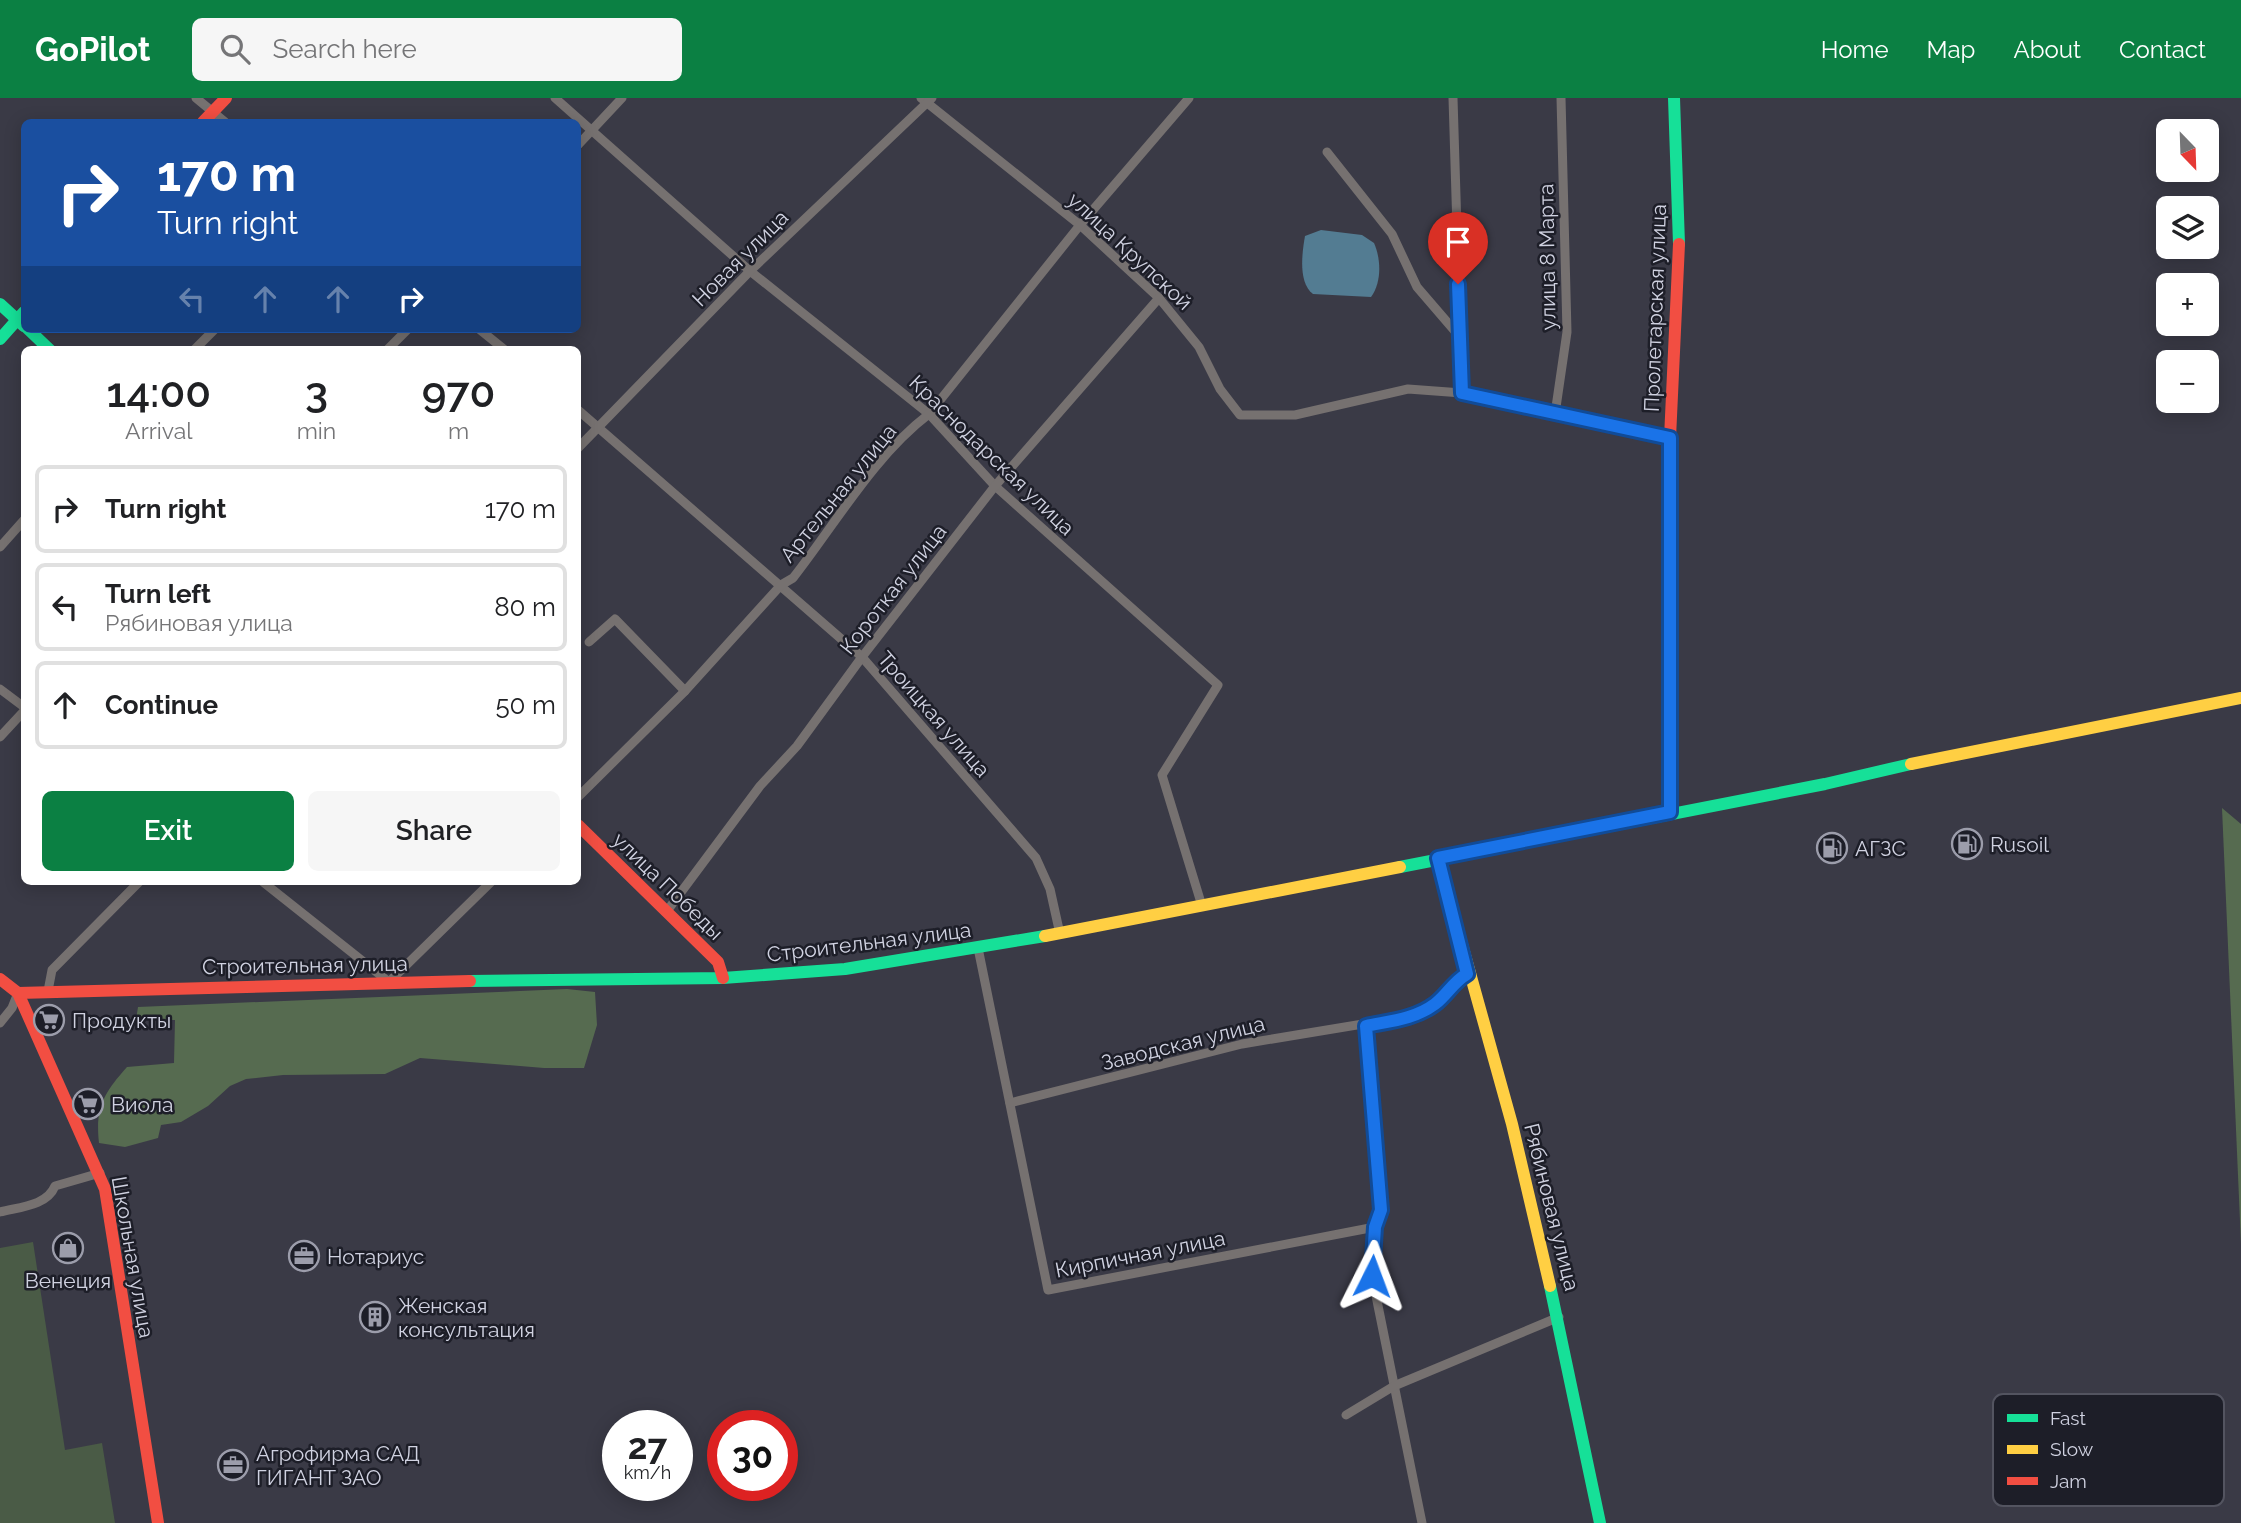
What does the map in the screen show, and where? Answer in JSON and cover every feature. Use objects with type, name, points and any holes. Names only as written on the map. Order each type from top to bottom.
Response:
[{"type":"street","points":[[196,98],[221,119]]},
{"type":"street","points":[[206,119],[226,98]]},
{"type":"street","name":"Краснодарская улица","points":[[555,98],[579,119]]},
{"type":"street","points":[[581,142],[622,98]]},
{"type":"street","name":"Артельная улица","points":[[581,794],[685,691],[781,585],[793,578],[837,522],[851,499],[916,424],[929,414],[1080,225],[1189,98]]},
{"type":"street","points":[[1453,98],[1462,393]]},
{"type":"street","name":"улица 8 Марта","points":[[1555,414],[1567,332],[1561,98]]},
{"type":"street","name":"Пролетарская улица","points":[[1670,812],[1670,438],[1679,234],[1674,98]]},
{"type":"street","name":"улица Крупской","points":[[927,100],[1080,225],[1159,298],[1199,347],[1220,389],[1240,415],[1295,415],[1409,389],[1462,393],[1670,438]]},
{"type":"street","name":"Новая улица","points":[[581,445],[750,271],[927,100]]},
{"type":"street","name":"Краснодарская улица","points":[[581,121],[750,271],[929,414],[995,486],[1218,685],[1162,775],[1202,906]]},
{"type":"street","points":[[1327,152],[1392,234],[1417,287],[1460,337]]},
{"type":"street","name":"Короткая улица","points":[[667,911],[760,786],[797,746],[862,657],[995,486],[1159,298]]},
{"type":"street","points":[[0,304],[21,320]]},
{"type":"street","points":[[0,339],[21,323]]},
{"type":"street","points":[[34,333],[46,346]]},
{"type":"street","points":[[198,346],[211,333]]},
{"type":"street","points":[[391,346],[404,333]]},
{"type":"street","points":[[485,333],[500,346]]},
{"type":"street","name":"Троицкая улица","points":[[581,413],[862,657],[1036,858],[1050,889],[1060,934]]},
{"type":"street","points":[[0,547],[21,523]]},
{"type":"street","points":[[589,642],[615,619],[685,691]]},
{"type":"street","points":[[0,689],[21,706]]},
{"type":"street","name":"Строительная улица","points":[[18,993],[389,982],[723,978],[845,969],[1060,934],[2241,698]]},
{"type":"street","points":[[0,737],[21,712]]},
{"type":"street","name":"улица Победы","points":[[581,828],[718,962],[723,978]]},
{"type":"street","name":"Рябиновая улица","points":[[1438,858],[1467,974],[1511,1121],[1559,1317],[1600,1523]]},
{"type":"street","points":[[48,991],[52,970],[136,885]]},
{"type":"street","points":[[267,885],[389,982],[488,885]]},
{"type":"street","name":"Кирпичная улица","points":[[978,948],[1048,1290],[1375,1227]]},
{"type":"street","name":"Заводская улица","points":[[1010,1103],[1242,1044],[1366,1026],[1417,1015],[1437,1003],[1453,982],[1467,974]]},
{"type":"street","name":"Школьная улица","points":[[0,979],[18,993],[105,1189],[158,1523]]},
{"type":"street","points":[[0,1023],[12,1008],[18,993]]},
{"type":"street","points":[[1366,1026],[1381,1210],[1375,1227],[1372,1276],[1422,1523]]},
{"type":"street","points":[[0,1212],[36,1203],[47,1198],[55,1186],[100,1173]]},
{"type":"street","points":[[1346,1415],[1394,1386],[1559,1317]]},
{"type":"green space","points":[[2222,808],[2241,824],[2241,1244]]},
{"type":"green space","points":[[567,989],[595,992],[597,1025],[584,1068],[544,1068],[420,1058],[385,1074],[283,1075],[246,1079],[230,1086],[208,1106],[181,1122],[161,1125],[158,1138],[125,1147],[99,1143],[98,1120],[103,1101],[127,1067],[174,1063],[175,1020],[136,1020],[138,1007]]},
{"type":"green space","points":[[33,1242],[65,1450],[102,1443],[115,1523],[0,1523],[0,1248]]},
{"type":"water","points":[[1321,230],[1362,235],[1374,243],[1379,270],[1375,291],[1371,297],[1313,294],[1308,289],[1302,267],[1305,236]]},
{"type":"traffic: fast","points":[[1674,98],[1679,244]]},
{"type":"traffic: fast","points":[[0,304],[21,323]]},
{"type":"traffic: fast","points":[[0,339],[21,315]]},
{"type":"traffic: fast","points":[[32,333],[46,346]]},
{"type":"traffic: fast","points":[[1400,867],[1825,784],[1911,764]]},
{"type":"traffic: fast","points":[[470,981],[723,978],[845,969],[1045,936]]},
{"type":"traffic: fast","points":[[1550,1286],[1600,1523]]},
{"type":"traffic: slow","points":[[1911,764],[2241,698]]},
{"type":"traffic: slow","points":[[1438,858],[1512,1124],[1550,1286]]},
{"type":"traffic: slow","points":[[1045,936],[1400,867]]},
{"type":"traffic: jam","points":[[206,119],[226,98]]},
{"type":"traffic: jam","points":[[1670,812],[1670,438],[1679,244]]},
{"type":"traffic: jam","points":[[581,828],[718,962],[723,978]]},
{"type":"traffic: jam","points":[[0,979],[18,993],[105,1189],[158,1523]]},
{"type":"traffic: jam","points":[[18,993],[470,981]]},
{"type":"place","name":"Rusoil","points":[[1967,844]]},
{"type":"place","name":"АГЗС","points":[[1832,848]]},
{"type":"place","name":"Продукты","points":[[49,1020]]},
{"type":"place","name":"Виола","points":[[88,1104]]},
{"type":"place","name":"Венеция","points":[[68,1248]]},
{"type":"place","name":"Нотариус","points":[[304,1256]]},
{"type":"place","name":"Женская консультация","points":[[375,1317]]},
{"type":"place","name":"Агрофирма САД ГИГАНТ ЗАО","points":[[233,1465]]},
{"type":"route","points":[[1372,1276],[1375,1227],[1381,1210],[1366,1026],[1417,1015],[1437,1003],[1453,982],[1467,974],[1438,858],[1670,812],[1670,438],[1462,393],[1458,284]]}]
